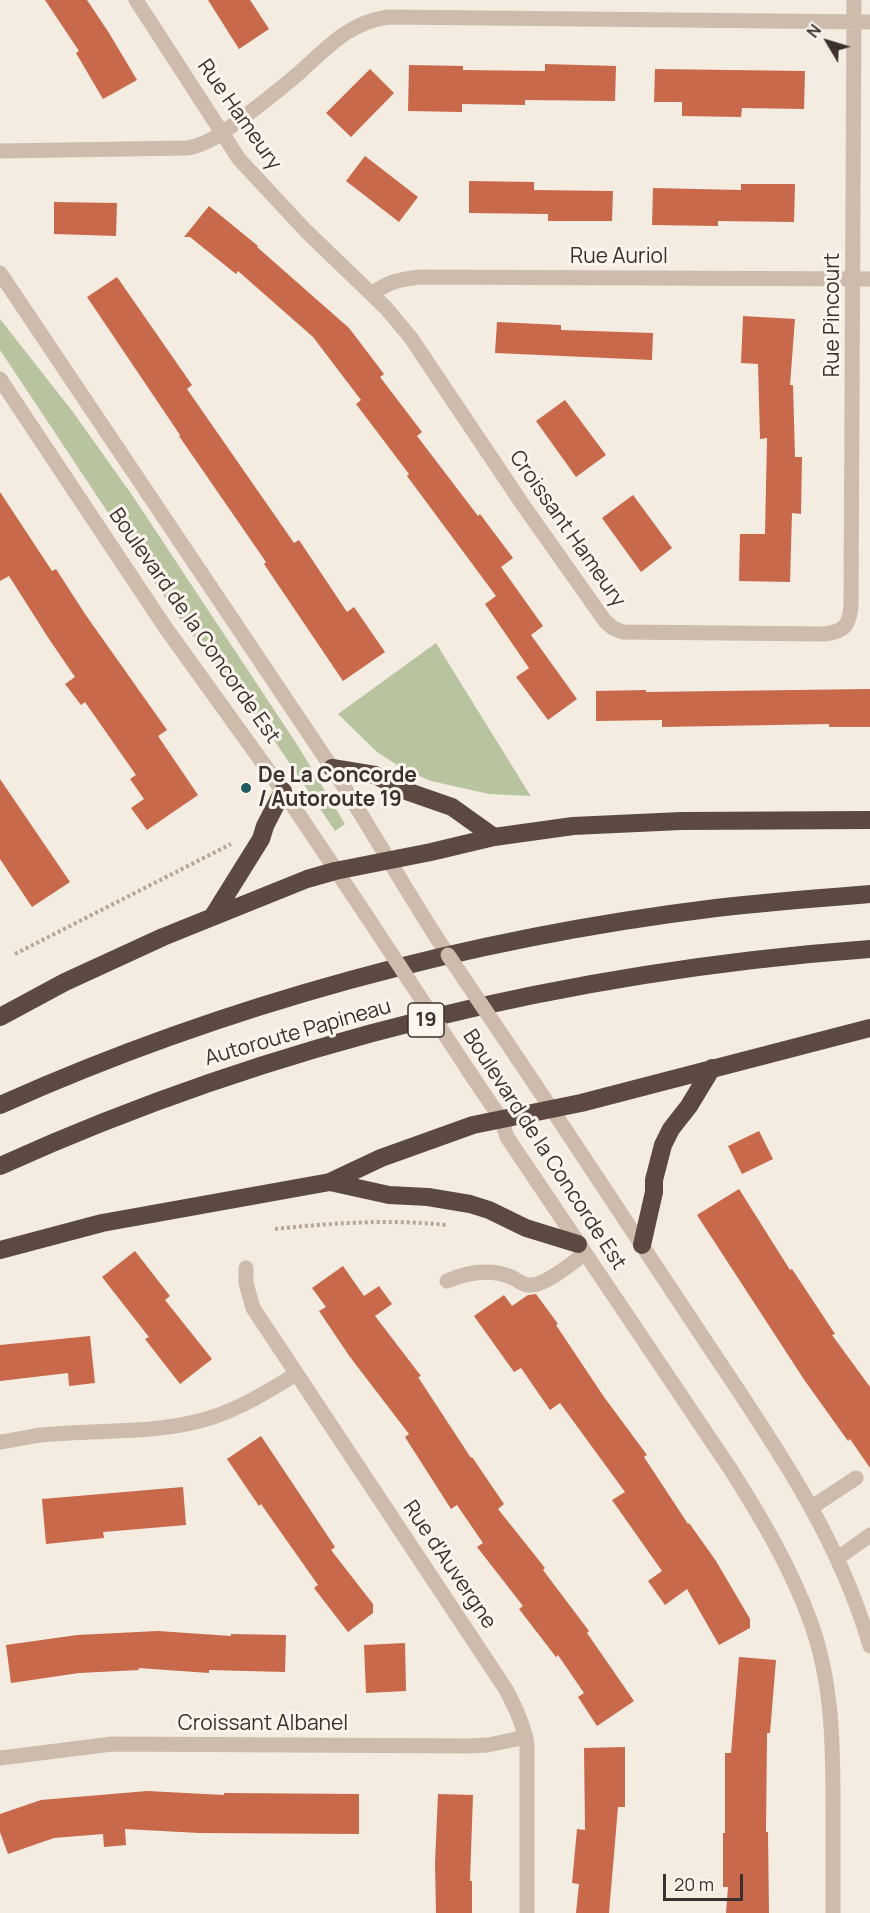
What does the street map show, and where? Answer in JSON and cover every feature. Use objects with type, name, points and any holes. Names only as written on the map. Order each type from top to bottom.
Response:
[{"type":"highway","points":[[332,768],[375,775],[406,791],[452,807],[494,837]]},
{"type":"highway","points":[[213,916],[261,839],[283,790]]},
{"type":"highway","points":[[0,1017],[109,961],[213,916],[307,879],[335,871],[494,837],[556,828],[727,820],[870,820]]},
{"type":"highway","name":"Autoroute Papineau","points":[[0,1105],[110,1059],[263,1006],[430,959],[529,939],[716,908],[870,894]]},
{"type":"highway","name":"Autoroute Papineau","points":[[0,1166],[88,1127],[231,1075],[298,1054],[448,1014],[647,974],[870,949]]},
{"type":"highway","points":[[0,1250],[102,1222],[330,1182],[381,1158],[473,1125],[552,1109],[870,1028]]},
{"type":"highway","points":[[642,1245],[654,1192],[657,1164],[663,1145],[671,1129],[689,1106],[712,1068]]},
{"type":"highway","points":[[330,1182],[389,1195],[439,1198],[470,1204],[581,1249]]},
{"type":"street","name":"Rue Hameury","points":[[136,0],[239,159],[338,263],[372,294]]},
{"type":"street","name":"Rue Pincourt","points":[[844,628],[850,616],[852,589],[854,0]]},
{"type":"street","points":[[0,151],[188,148],[203,145],[268,99],[344,33],[376,18],[400,16],[870,22]]},
{"type":"street","name":"Boulevard de la Concorde Est","points":[[0,273],[332,768],[370,826],[414,903],[775,1446],[812,1507],[864,1604],[870,1646]]},
{"type":"street","name":"Rue Auriol","points":[[372,294],[382,285],[420,277],[870,279]]},
{"type":"street","name":"Croissant Hameury","points":[[372,294],[411,338],[604,621],[613,628],[623,632],[813,634],[837,632],[844,628]]},
{"type":"street","name":"Boulevard de la Concorde Est","points":[[0,379],[165,627],[283,790],[501,1119],[507,1137],[688,1405],[765,1524],[792,1574],[812,1625],[825,1676],[832,1727],[833,1913]]},
{"type":"street","points":[[447,1281],[467,1273],[486,1272],[500,1273],[531,1286],[540,1283],[581,1249]]},
{"type":"street","name":"Rue d'Auvergne","points":[[246,1268],[246,1283],[253,1308],[505,1688],[518,1714],[526,1737],[528,1766],[527,1913]]},
{"type":"street","points":[[0,1442],[42,1435],[152,1430],[185,1424],[228,1412],[296,1374]]},
{"type":"street","points":[[812,1507],[856,1478]]},
{"type":"street","points":[[838,1558],[870,1535]]},
{"type":"street","name":"Croissant Albanel","points":[[0,1758],[111,1744],[470,1746],[526,1737]]},
{"type":"path","points":[[15,954],[235,842]]},
{"type":"path","points":[[275,1229],[390,1222],[455,1226]]},
{"type":"green space","points":[[0,319],[73,412],[132,495],[298,746],[345,824],[335,831],[264,725],[160,591],[0,350]]},
{"type":"green space","points":[[436,643],[530,796],[489,794],[431,781],[405,770],[377,752],[338,714]]},
{"type":"building","points":[[45,0],[87,0],[137,80],[103,99],[76,53],[79,51]]},
{"type":"building","points":[[208,0],[250,0],[269,29],[239,49]]},
{"type":"building","points":[[545,64],[616,66],[615,101],[525,100],[525,105],[462,104],[462,112],[408,111],[409,65],[463,66],[463,70],[545,71]]},
{"type":"building","points":[[370,69],[394,93],[351,137],[326,113]]},
{"type":"building","points":[[655,69],[805,71],[804,109],[742,108],[741,117],[682,116],[682,102],[654,102]]},
{"type":"building","points":[[365,156],[418,197],[399,222],[346,181]]},
{"type":"building","points":[[469,181],[534,182],[534,190],[613,191],[612,221],[548,221],[548,214],[469,213]]},
{"type":"building","points":[[741,184],[795,184],[794,222],[718,221],[718,226],[652,225],[653,188],[741,190]]},
{"type":"building","points":[[54,202],[117,203],[116,236],[54,234]]},
{"type":"building","points":[[209,206],[258,246],[349,328],[384,374],[380,377],[422,432],[417,436],[513,558],[501,567],[543,626],[531,635],[577,699],[548,720],[516,677],[529,668],[485,604],[496,596],[356,404],[361,400],[313,337],[238,271],[236,274],[190,237],[184,237]]},
{"type":"building","points":[[117,277],[192,385],[187,389],[294,543],[299,540],[347,612],[354,607],[385,652],[343,681],[264,564],[266,562],[87,297]]},
{"type":"building","points":[[743,316],[795,319],[790,385],[793,385],[795,457],[802,457],[801,514],[792,513],[790,582],[739,581],[740,534],[765,534],[767,438],[760,439],[758,364],[741,363]]},
{"type":"building","points":[[497,322],[561,325],[561,330],[653,333],[652,360],[495,353]]},
{"type":"building","points":[[565,400],[606,455],[576,477],[536,421]]},
{"type":"building","points":[[0,492],[52,571],[56,569],[167,730],[158,736],[198,795],[147,830],[131,808],[144,799],[130,779],[136,775],[85,702],[81,705],[65,684],[75,677],[9,576],[0,581]]},
{"type":"building","points":[[633,495],[672,548],[641,572],[602,518]]},
{"type":"building","points":[[870,689],[870,727],[829,727],[829,724],[662,727],[662,720],[596,721],[596,691]]},
{"type":"building","points":[[0,779],[70,882],[32,907],[0,859]]},
{"type":"building","points":[[759,1131],[773,1159],[742,1174],[728,1146]]},
{"type":"building","points":[[739,1189],[790,1270],[792,1269],[835,1334],[832,1335],[870,1387],[870,1468],[805,1381],[697,1215]]},
{"type":"building","points":[[135,1251],[170,1296],[165,1300],[212,1359],[180,1384],[145,1339],[149,1337],[102,1277]]},
{"type":"building","points":[[343,1266],[364,1296],[379,1286],[392,1304],[375,1316],[421,1376],[418,1377],[504,1504],[498,1509],[545,1568],[543,1570],[589,1631],[587,1633],[634,1701],[597,1726],[578,1697],[584,1693],[558,1655],[556,1657],[519,1609],[523,1606],[477,1547],[483,1543],[457,1505],[451,1509],[405,1437],[409,1434],[350,1357],[319,1311],[326,1307],[312,1288]]},
{"type":"building","points":[[536,1294],[558,1324],[556,1325],[604,1397],[647,1455],[644,1457],[688,1524],[716,1561],[750,1619],[750,1628],[719,1645],[687,1589],[665,1605],[648,1581],[662,1571],[612,1500],[625,1492],[560,1403],[550,1410],[521,1368],[514,1372],[474,1316],[504,1295],[512,1306],[528,1295]]},
{"type":"building","points":[[90,1336],[95,1383],[69,1386],[68,1373],[0,1381],[0,1345]]},
{"type":"building","points":[[261,1436],[335,1547],[331,1550],[373,1604],[373,1613],[348,1632],[314,1588],[318,1585],[227,1459]]},
{"type":"building","points":[[183,1487],[186,1525],[103,1532],[104,1538],[46,1544],[42,1499]]},
{"type":"building","points":[[158,1631],[231,1636],[231,1634],[286,1635],[285,1672],[209,1670],[209,1673],[138,1668],[139,1670],[79,1673],[11,1683],[6,1645],[77,1635]]},
{"type":"building","points":[[405,1643],[406,1691],[366,1693],[364,1645]]},
{"type":"building","points":[[739,1657],[776,1660],[770,1733],[767,1733],[766,1832],[768,1832],[769,1913],[726,1913],[728,1887],[723,1887],[725,1753],[731,1753]]},
{"type":"building","points":[[625,1747],[625,1807],[618,1807],[609,1913],[576,1913],[579,1884],[572,1883],[577,1829],[585,1830],[584,1748]]},
{"type":"building","points":[[147,1791],[224,1795],[224,1793],[359,1794],[359,1834],[199,1833],[125,1829],[126,1845],[104,1847],[103,1834],[54,1838],[8,1854],[0,1832],[0,1814],[41,1800]]},
{"type":"building","points":[[438,1794],[473,1795],[470,1881],[472,1881],[472,1913],[436,1913],[435,1863]]},
{"type":"place","name":"De La Concorde / Autoroute 19","points":[[246,788]]}]
